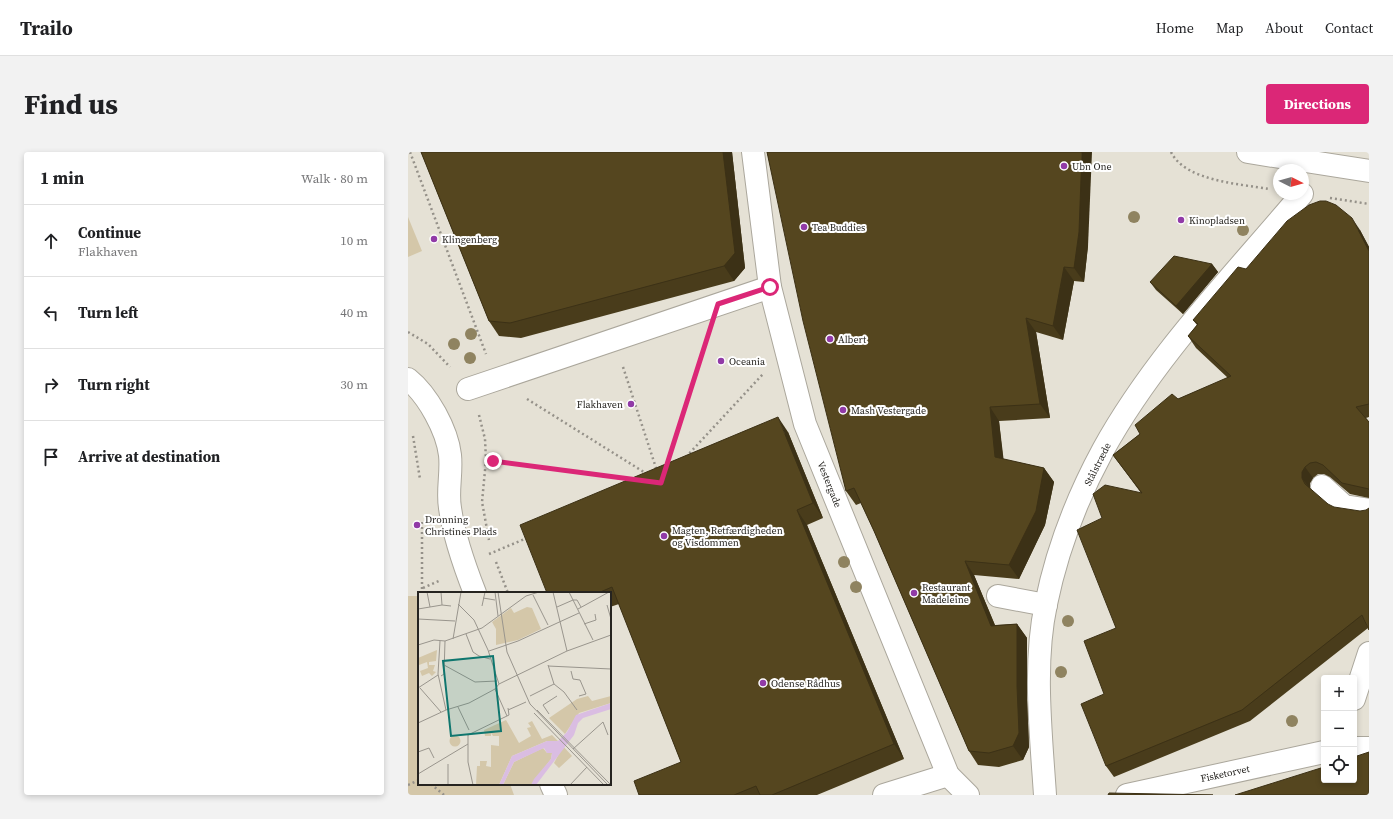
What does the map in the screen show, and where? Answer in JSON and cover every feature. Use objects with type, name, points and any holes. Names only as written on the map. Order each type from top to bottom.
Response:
[{"type":"street","name":"Vestergade","points":[[753,152],[770,287],[805,424],[948,775],[968,795]]},
{"type":"street","points":[[1248,152],[1369,171]]},
{"type":"street","name":"Stålstræde","points":[[1309,174],[1313,162]]},
{"type":"street","name":"Stålstræde","points":[[1045,795],[1040,652],[1046,605],[1065,532],[1103,450],[1139,393],[1179,338],[1297,200]]},
{"type":"street","points":[[468,389],[770,287]]},
{"type":"street","points":[[408,379],[424,394],[433,408],[450,454],[449,506],[456,538],[475,592]]},
{"type":"street","points":[[1322,486],[1344,506],[1369,510]]},
{"type":"street","points":[[998,596],[1046,605]]},
{"type":"street","points":[[1357,690],[1369,653]]},
{"type":"street","points":[[1357,748],[1369,748]]},
{"type":"street","name":"Fisketorvet","points":[[1127,795],[1321,753]]},
{"type":"street","points":[[884,795],[948,775]]},
{"type":"street","points":[[551,785],[556,795]]},
{"type":"path","points":[[410,152],[496,379],[648,475]]},
{"type":"path","points":[[1171,152],[1173,157],[1188,170],[1219,181],[1271,189]]},
{"type":"path","points":[[1309,194],[1369,204]]},
{"type":"path","points":[[665,468],[718,304]]},
{"type":"path","points":[[614,339],[658,476]]},
{"type":"path","points":[[683,460],[787,350]]},
{"type":"path","points":[[493,461],[638,480]]},
{"type":"path","points":[[492,553],[529,538]]},
{"type":"path","points":[[499,569],[508,592]]},
{"type":"path","points":[[408,784],[418,780]]},
{"type":"path","points":[[432,785],[444,795]]},
{"type":"shaded area","points":[[408,217],[422,251],[408,257]]},
{"type":"shaded area","points":[[408,596],[418,596],[418,785],[510,785],[514,795],[408,795]]},
{"type":"building","points":[[421,152],[723,152],[735,253],[724,266],[510,323],[489,321]]},
{"type":"building","points":[[767,152],[1082,152],[1079,232],[1074,268],[1064,267],[1053,326],[1026,318],[1040,404],[990,407],[995,457],[1044,468],[1036,511],[1009,565],[965,561],[991,626],[1017,624],[1019,733],[1013,746],[989,753],[969,751],[854,488],[846,491],[803,321]]},
{"type":"building","points":[[1320,201],[1326,201],[1336,205],[1352,218],[1369,251],[1369,404],[1356,407],[1369,422],[1369,489],[1342,483],[1323,465],[1316,462],[1310,463],[1305,467],[1302,472],[1302,478],[1305,484],[1328,504],[1334,507],[1360,511],[1369,508],[1369,630],[1362,615],[1242,710],[1106,766],[1081,704],[1104,694],[1084,641],[1116,628],[1077,530],[1102,518],[1093,494],[1105,485],[1142,493],[1113,455],[1140,434],[1135,425],[1172,394],[1178,399],[1231,376],[1188,336],[1198,324],[1193,320],[1238,267],[1246,269],[1287,221],[1309,205]]},
{"type":"building","points":[[1174,256],[1212,264],[1176,306],[1150,282]]},
{"type":"building","name":"Odense Rådhus","points":[[778,417],[813,503],[797,510],[894,744],[772,795],[760,795],[756,786],[734,795],[639,795],[634,781],[681,762],[612,587],[600,592],[547,592],[520,525]]},
{"type":"building","points":[[1369,752],[1369,795],[1235,795],[1321,768],[1321,783],[1357,783],[1357,756]]},
{"type":"building","points":[[1109,793],[1213,795],[1108,795]]},
{"type":"place","name":"Ubn One","points":[[1064,166]]},
{"type":"place","name":"Kinopladsen","points":[[1181,220]]},
{"type":"place","name":"Tea Buddies","points":[[804,227]]},
{"type":"place","name":"Klingenberg","points":[[434,239]]},
{"type":"place","name":"Albert","points":[[830,339]]},
{"type":"place","name":"Oceania","points":[[721,361]]},
{"type":"place","name":"Flakhaven","points":[[631,404]]},
{"type":"place","name":"Mash Vestergade","points":[[843,410]]},
{"type":"place","name":"Dronning Christines Plads","points":[[417,525]]},
{"type":"place","name":"Magten, Retfærdigheden og Visdommen","points":[[664,536]]},
{"type":"place","name":"Restaurant Madeleine","points":[[914,593]]},
{"type":"place","name":"Odense Rådhus","points":[[763,683]]},
{"type":"route","points":[[493,461],[661,483],[718,304],[770,287]]}]
